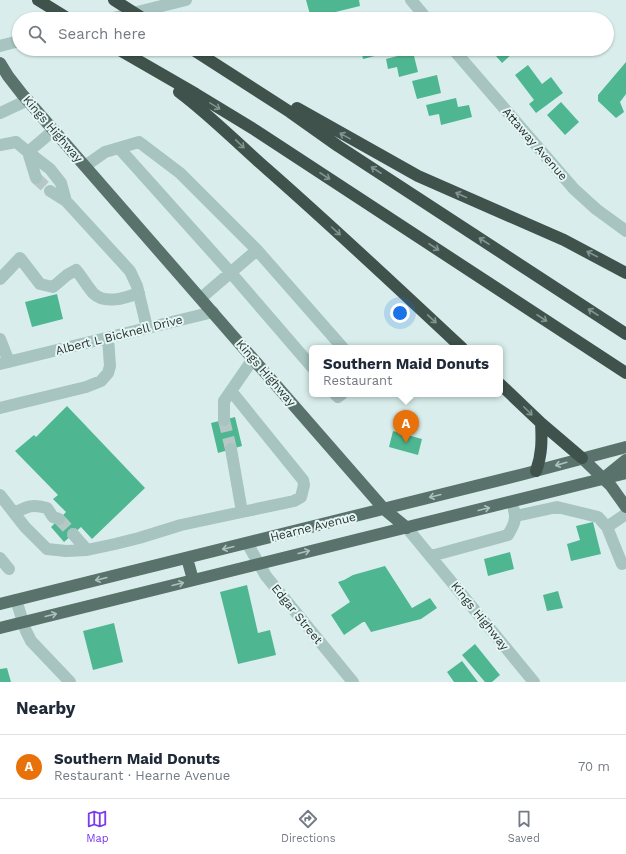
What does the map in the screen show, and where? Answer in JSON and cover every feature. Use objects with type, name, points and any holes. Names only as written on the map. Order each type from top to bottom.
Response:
[{"type":"highway","points":[[38,0],[58,12]]},
{"type":"highway","points":[[114,0],[133,12]]},
{"type":"highway","points":[[130,56],[196,94],[254,130],[626,373]]},
{"type":"highway","points":[[203,56],[626,334]]},
{"type":"highway","points":[[204,56],[418,176],[564,240],[626,273]]},
{"type":"highway","points":[[133,58],[198,106],[244,149],[366,257],[459,345]]},
{"type":"highway","points":[[503,387],[541,423],[582,458]]},
{"type":"highway","points":[[536,471],[542,441],[541,423]]},
{"type":"main road","name":"Kings Highway","points":[[0,63],[8,76],[28,100],[384,509],[407,528]]},
{"type":"main road","name":"Hearne Avenue","points":[[0,604],[536,471],[626,447]]},
{"type":"main road","points":[[582,458],[611,486],[626,507]]},
{"type":"main road","points":[[604,479],[626,460]]},
{"type":"main road","name":"Hearne Avenue","points":[[0,628],[626,473]]},
{"type":"main road","points":[[187,558],[193,580]]},
{"type":"street","points":[[137,12],[186,0]]},
{"type":"street","points":[[411,0],[421,12]]},
{"type":"street","points":[[0,46],[12,43]]},
{"type":"street","name":"Attaway Avenue","points":[[459,56],[574,189],[611,221],[626,230]]},
{"type":"street","points":[[0,113],[28,100]]},
{"type":"street","points":[[28,152],[54,130]]},
{"type":"street","points":[[0,145],[16,142],[50,169],[61,183],[66,202]]},
{"type":"street","points":[[85,166],[105,152],[139,142],[180,174],[257,250],[340,345]]},
{"type":"street","points":[[119,148],[231,273],[309,364]]},
{"type":"street","points":[[28,152],[36,178]]},
{"type":"street","points":[[50,191],[66,202],[130,271],[137,286],[147,328]]},
{"type":"street","points":[[201,298],[257,250]]},
{"type":"street","points":[[0,279],[20,258],[40,284],[53,287],[67,275],[76,270],[94,294],[100,298],[118,300],[139,293]]},
{"type":"street","name":"Albert L Bicknell Drive","points":[[5,363],[213,312]]},
{"type":"street","points":[[0,408],[86,387],[101,381],[108,373],[110,366],[108,338]]},
{"type":"street","points":[[0,339],[5,363]]},
{"type":"street","points":[[224,420],[224,401],[253,359]]},
{"type":"street","points":[[0,495],[25,527],[46,549],[66,551],[87,550],[139,538],[181,525],[294,501],[301,497],[304,485],[303,480],[231,391]]},
{"type":"street","points":[[230,449],[242,512]]},
{"type":"street","points":[[431,556],[508,535],[516,516],[511,502]]},
{"type":"street","points":[[14,513],[28,506],[36,505],[47,508],[53,517],[59,519]]},
{"type":"street","points":[[516,516],[557,507],[598,517],[608,527],[622,564]]},
{"type":"street","points":[[608,527],[626,514]]},
{"type":"street","name":"Kings Highway","points":[[407,528],[534,682]]},
{"type":"street","points":[[73,534],[87,550]]},
{"type":"street","name":"Edgar Street","points":[[247,543],[266,576],[353,682]]},
{"type":"street","points":[[0,558],[9,569]]},
{"type":"street","points":[[16,600],[26,631],[31,641],[70,682]]},
{"type":"building","points":[[306,0],[359,0],[360,6],[336,12],[309,12]]},
{"type":"building","points":[[362,56],[375,56],[363,59]]},
{"type":"building","points":[[398,56],[414,56],[418,72],[399,77],[397,67],[388,69],[386,59]]},
{"type":"building","points":[[496,56],[510,56],[502,63]]},
{"type":"building","points":[[626,62],[626,94],[620,102],[624,112],[616,118],[598,101],[598,95]]},
{"type":"building","points":[[528,65],[542,84],[551,77],[563,93],[536,113],[529,104],[534,100],[515,75]]},
{"type":"building","points":[[437,75],[441,93],[417,99],[412,81]]},
{"type":"building","points":[[456,98],[458,107],[469,105],[472,117],[441,125],[439,114],[429,116],[426,105]]},
{"type":"building","points":[[561,102],[579,122],[565,135],[547,115]]},
{"type":"building","points":[[57,294],[63,319],[32,327],[25,302]]},
{"type":"building","points":[[67,406],[145,488],[92,539],[81,527],[64,542],[51,527],[66,512],[53,499],[58,495],[15,451],[34,435],[36,437]]},
{"type":"building","points":[[235,417],[242,446],[218,453],[211,423]]},
{"type":"building","points":[[393,431],[422,439],[418,455],[389,447]]},
{"type":"building","points":[[593,522],[601,554],[571,561],[567,544],[580,540],[576,526]]},
{"type":"building","points":[[510,552],[514,569],[488,576],[484,559]]},
{"type":"building","points":[[385,566],[412,608],[430,598],[437,608],[421,619],[371,632],[365,622],[363,622],[344,635],[331,615],[350,602],[338,582],[353,575]]},
{"type":"building","points":[[247,585],[258,633],[270,630],[276,655],[238,664],[220,592]]},
{"type":"building","points":[[558,591],[563,608],[547,611],[543,595]]},
{"type":"building","points":[[114,623],[123,662],[93,670],[83,631]]},
{"type":"building","points":[[475,644],[500,675],[492,682],[485,682],[462,655]]},
{"type":"building","points":[[462,661],[478,682],[454,682],[447,672]]},
{"type":"building","points":[[7,668],[11,682],[0,682],[0,669]]},
{"type":"tunnel","points":[[36,178],[50,191]]},
{"type":"tunnel","points":[[224,420],[231,449]]},
{"type":"tunnel","points":[[59,519],[73,534]]},
{"type":"place","name":"Southern Maid Donuts","points":[[406,443]]}]
